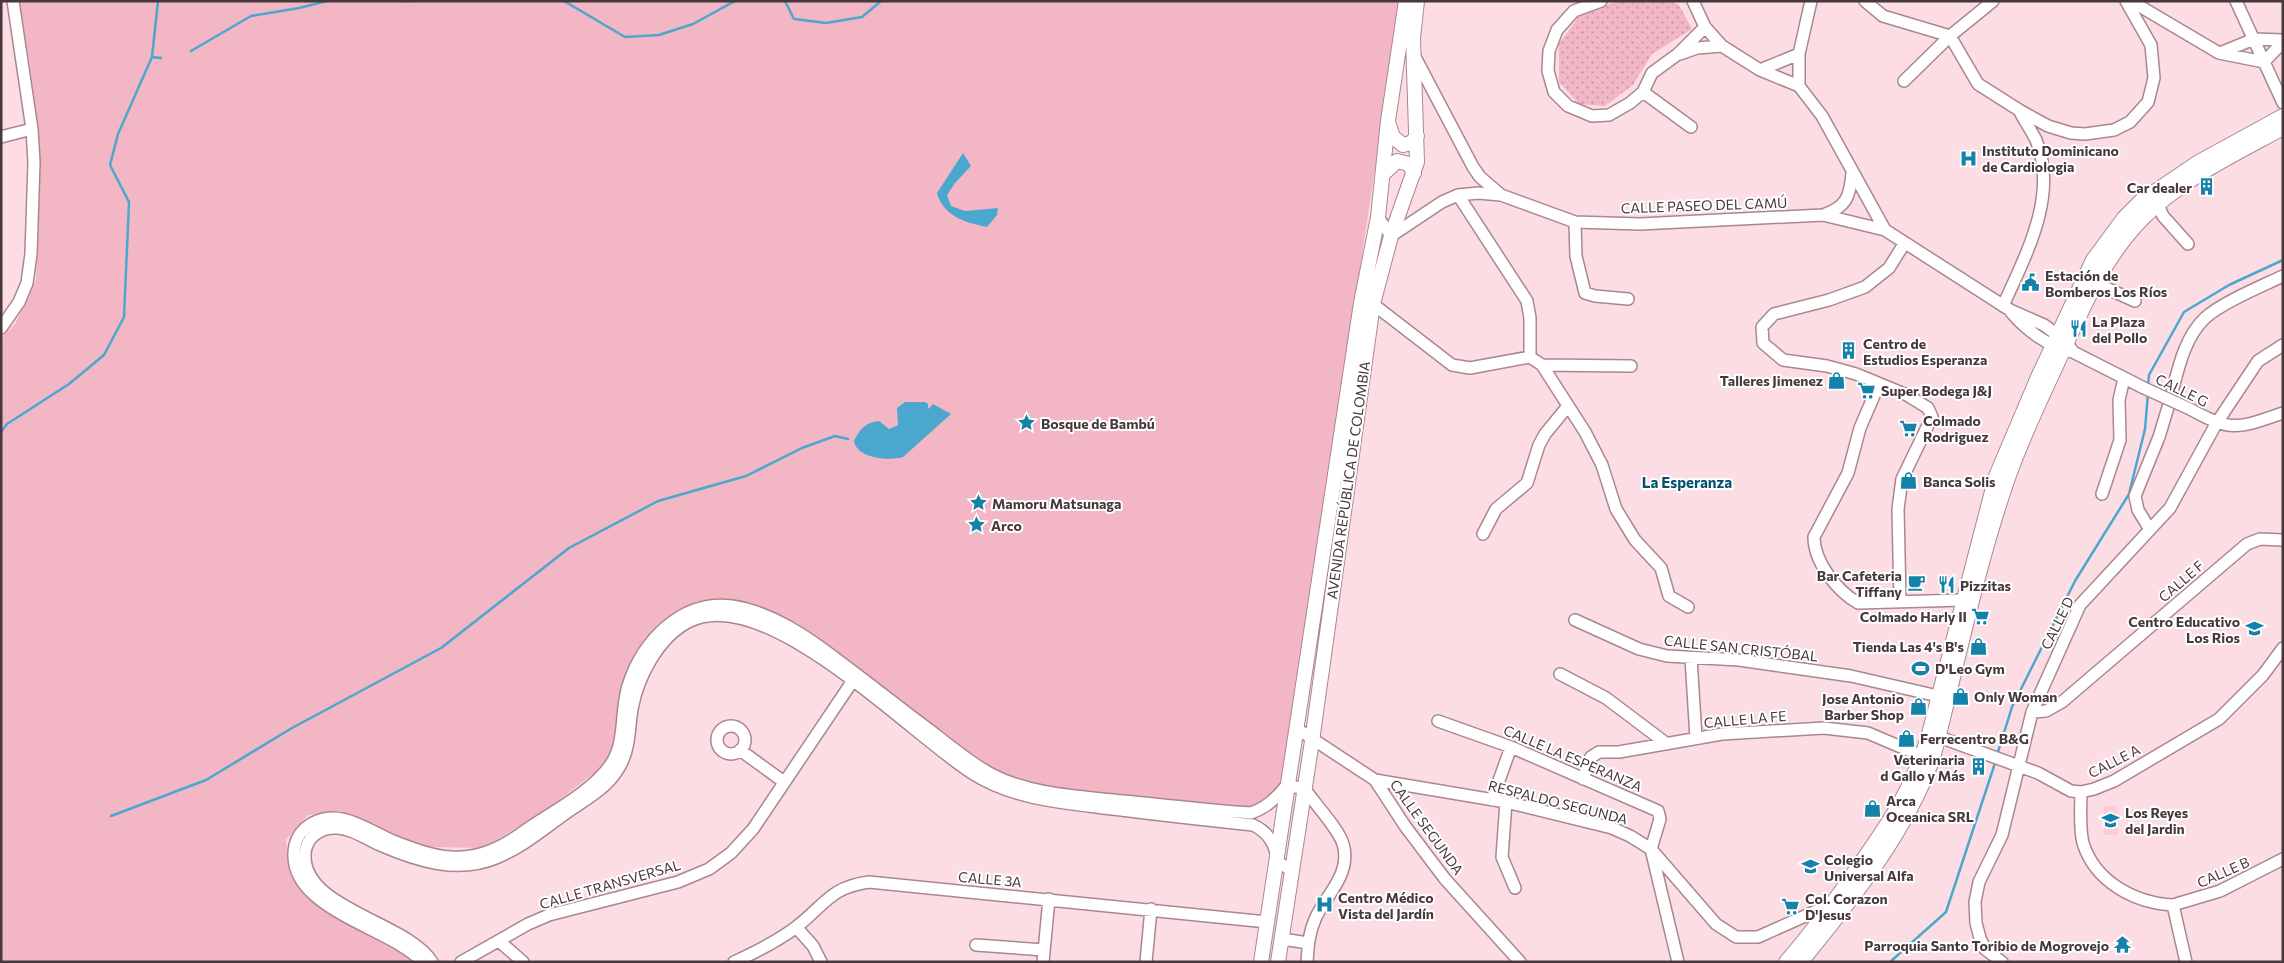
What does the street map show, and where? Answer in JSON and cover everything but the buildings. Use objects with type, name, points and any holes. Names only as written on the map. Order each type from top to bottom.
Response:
[{"type":"main road","name":"AVENIDA REPÚBLICA DE COLOMBIA","points":[[1261,962],[1361,303],[1378,218],[1388,122],[1406,1]]},
{"type":"main road","name":"AVENIDA REPÚBLICA DE COLOMBIA","points":[[1278,962],[1312,740],[1373,304],[1391,236],[1417,162],[1414,55],[1417,1]]},
{"type":"main road","points":[[1800,962],[1836,918],[1904,824],[1925,780],[1934,735],[2007,483],[2063,345],[2094,260],[2124,218],[2141,201],[2197,163],[2283,116]]},
{"type":"main road","points":[[1388,122],[1393,136],[1398,142],[1408,144],[1417,136]]},
{"type":"main road","points":[[1786,962],[1834,903],[1895,815],[1922,756],[1934,735],[1938,696],[1996,476],[2095,283],[2110,258],[2128,235],[2158,205],[2233,155],[2283,128]]},
{"type":"main road","points":[[1384,173],[1397,160],[1409,164],[1414,173]]},
{"type":"street","points":[[1,328],[19,302],[29,269],[34,162],[32,130],[13,1]]},
{"type":"street","points":[[1566,1],[1574,10]]},
{"type":"street","points":[[1601,1],[1574,10],[1557,30],[1549,51],[1548,71],[1554,92],[1568,106],[1592,116],[1609,115],[1630,103],[1643,92],[1652,73],[1678,54],[1705,27]]},
{"type":"street","points":[[1693,1],[1705,27],[1722,46],[1760,70],[1799,86],[1822,116],[1885,230]]},
{"type":"street","points":[[1799,86],[1799,54],[1811,1]]},
{"type":"street","points":[[1864,1],[1883,16],[1950,36],[1978,84],[2048,126],[2084,134],[2114,130],[2130,122],[2148,102],[2154,78],[2151,45],[2126,1]]},
{"type":"street","points":[[1904,81],[1950,36],[1994,1]]},
{"type":"street","points":[[2131,1],[2219,53],[2264,62]]},
{"type":"street","points":[[2236,1],[2283,103]]},
{"type":"street","points":[[2219,53],[2254,39],[2283,41]]},
{"type":"street","points":[[2264,62],[2283,41]]},
{"type":"street","points":[[1678,54],[1697,48],[1722,46]]},
{"type":"street","points":[[1760,70],[1799,54]]},
{"type":"street","points":[[1414,55],[1473,167],[1480,177],[1501,194]]},
{"type":"street","points":[[1643,92],[1691,127]]},
{"type":"street","points":[[2007,308],[2040,218],[2043,195],[2042,168],[2036,141],[2019,110]]},
{"type":"street","points":[[2036,141],[2048,126]]},
{"type":"street","points":[[1,138],[32,130]]},
{"type":"street","points":[[1824,215],[1836,211],[1848,196],[1852,173]]},
{"type":"street","name":"CALLE PASEO DEL CAMÚ","points":[[1391,236],[1442,202],[1458,195],[1501,194],[1575,222],[1640,224],[1824,215],[1885,230],[1904,244],[2007,308],[2030,317],[2063,345]]},
{"type":"street","points":[[1458,195],[1527,301],[1530,318],[1530,358]]},
{"type":"street","points":[[2158,205],[2162,216],[2188,244]]},
{"type":"street","points":[[1378,218],[1391,236]]},
{"type":"street","points":[[1575,222],[1575,252],[1585,293],[1595,296],[1628,299]]},
{"type":"street","points":[[1900,601],[1898,509],[1902,479],[1932,417],[1928,408],[1907,395],[1827,366],[1783,360],[1763,343],[1762,327],[1774,314],[1829,300],[1865,287],[1889,268],[1904,244]]},
{"type":"street","points":[[2149,528],[2138,510],[2135,496],[2159,438],[2179,364],[2191,337],[2205,318],[2283,276]]},
{"type":"street","points":[[2095,283],[2135,301]]},
{"type":"street","points":[[1373,304],[1452,365],[1470,368],[1530,358],[1542,365],[1602,465],[1616,509],[1635,540],[1661,568],[1669,596],[1688,607]]},
{"type":"street","name":"CALLE G","points":[[2063,345],[2216,424],[2245,425],[2283,413]]},
{"type":"street","name":"CALLE D","points":[[2002,962],[1985,949],[1980,938],[1976,924],[1975,902],[1979,882],[2002,835],[2032,712],[2080,605],[2149,528],[2170,508],[2216,424],[2258,361],[2283,345]]},
{"type":"street","points":[[1542,365],[1631,366]]},
{"type":"street","points":[[2102,494],[2120,440],[2119,400],[2124,378]]},
{"type":"street","points":[[1879,384],[1860,428],[1848,473],[1814,537],[1814,548],[1827,572],[1846,596],[1858,603],[1963,600]]},
{"type":"street","points":[[1483,534],[1496,509],[1527,483],[1539,444],[1568,406]]},
{"type":"street","name":"CALLE F","points":[[2032,712],[2046,711],[2062,702],[2247,544],[2260,539],[2283,540]]},
{"type":"street","points":[[425,959],[330,908],[315,895],[301,878],[294,858],[297,838],[304,829],[313,822],[324,819],[346,819],[390,840],[424,852],[451,857],[477,855],[508,843],[600,783],[616,754],[628,686],[637,667],[658,634],[683,614],[707,607],[721,606],[746,609],[811,640],[855,678],[953,754],[1003,780],[1070,799],[1148,808],[1252,825],[1261,829],[1272,842],[1277,852],[1277,861],[1292,871]]},
{"type":"street","name":"CALLE SAN CRISTÓBAL","points":[[1575,620],[1639,649],[1667,656],[1739,660],[1851,676],[1938,696]]},
{"type":"street","name":"CALLE A","points":[[1934,735],[2003,762],[2038,773],[2070,791],[2081,792],[2114,781],[2219,719],[2263,675],[2283,648]]},
{"type":"street","points":[[1691,658],[1696,738]]},
{"type":"street","points":[[1560,674],[1606,698],[1667,744]]},
{"type":"street","name":"CALLE TRANSVERSAL","points":[[461,962],[549,915],[678,882],[709,869],[732,853],[753,829],[855,678]]},
{"type":"street","name":"CALLE LA ESPERANZA","points":[[1438,720],[1511,747],[1658,811],[1660,819],[1651,849]]},
{"type":"street","name":"CALLE SEGUNDA","points":[[1296,728],[1375,780],[1445,879],[1520,962]]},
{"type":"street","name":"CALLE LA FE","points":[[1583,779],[1591,757],[1595,754],[1696,738],[1824,728],[1868,733],[1922,756]]},
{"type":"street","points":[[1492,800],[1511,747]]},
{"type":"street","points":[[740,750],[784,782]]},
{"type":"street","name":"RESPALDO SEGUNDA","points":[[1375,780],[1506,802],[1612,828],[1651,849],[1716,924],[1736,937],[1758,937],[1834,903]]},
{"type":"street","points":[[1148,808],[1251,813],[1265,807],[1287,786],[1304,788],[1337,832],[1343,844],[1345,858],[1343,871],[1316,916],[1308,943],[1307,962]]},
{"type":"street","name":"CALLE B","points":[[2081,792],[2083,842],[2100,873],[2130,895],[2158,904],[2173,905],[2220,891],[2283,859]]},
{"type":"street","points":[[1506,802],[1502,857],[1515,888]]},
{"type":"street","points":[[1651,849],[1678,962]]},
{"type":"street","name":"CALLE 3A","points":[[734,962],[762,950],[796,927],[836,891],[853,884],[869,882],[1267,922]]},
{"type":"street","points":[[976,945],[1044,956],[1049,899]]},
{"type":"street","points":[[2173,905],[2186,962]]},
{"type":"street","points":[[1146,962],[1151,909]]},
{"type":"street","points":[[796,927],[813,946],[821,962]]},
{"type":"street","points":[[1282,939],[1308,943]]},
{"type":"street","points":[[499,941],[523,962]]},
{"type":"shaded area","points":[[17,1],[1400,1],[1283,783],[1272,797],[1250,809],[1147,802],[1034,785],[973,759],[797,623],[744,603],[697,601],[657,626],[627,676],[613,747],[601,768],[550,807],[484,848],[424,847],[340,811],[308,815],[286,840],[291,876],[314,903],[416,962],[1,962],[1,338],[15,324],[36,280],[40,151],[29,58]]},
{"type":"shaded area","points":[[1618,1],[1671,1],[1679,5],[1692,29],[1652,54],[1633,85],[1605,106],[1579,104],[1559,82],[1559,44],[1580,15]]},
{"type":"shaded area","name":"Los Reyes del Jardin","points":[[2104,806],[2117,806],[2118,835],[2104,835]]},
{"type":"water","points":[[963,153],[971,166],[947,195],[951,206],[965,211],[998,208],[997,215],[987,227],[964,221],[950,213],[940,201],[937,193]]},
{"type":"water","points":[[905,402],[925,402],[928,404],[928,409],[933,404],[951,414],[903,457],[890,459],[875,457],[861,452],[856,447],[854,441],[858,433],[870,423],[879,421],[889,429],[898,425],[897,408]]},
{"type":"waterway","points":[[1,432],[7,424],[69,384],[104,355],[124,317],[129,202],[110,165],[118,134],[152,57],[158,1]]},
{"type":"waterway","points":[[191,51],[251,16],[327,1]]},
{"type":"waterway","points":[[402,1],[411,1]]},
{"type":"waterway","points":[[564,1],[625,37],[659,35],[693,24],[735,1]]},
{"type":"waterway","points":[[785,1],[794,19],[826,23],[862,17],[881,1]]},
{"type":"waterway","points":[[152,57],[161,58]]},
{"type":"waterway","points":[[2148,387],[2149,375],[2184,312],[2229,285],[2283,260]]},
{"type":"waterway","points":[[1997,755],[2012,707],[2075,581],[2129,494],[2145,429],[2148,393]]},
{"type":"waterway","points":[[111,816],[206,780],[292,728],[441,648],[569,548],[658,501],[746,476],[802,448],[835,436],[848,439]]},
{"type":"waterway","points":[[1890,962],[1946,912],[1996,760]]},
{"type":"place","name":"Instituto Dominicano de Cardiologia","points":[[1968,158]]},
{"type":"place","name":"Car dealer","points":[[2206,187]]},
{"type":"place","name":"Estación de Bomberos Los Ríos","points":[[2031,283]]},
{"type":"place","name":"La Plaza del Pollo","points":[[2078,329]]},
{"type":"place","name":"Centro de Estudios Esperanza","points":[[1849,351]]},
{"type":"place","name":"Talleres Jimenez","points":[[1837,380]]},
{"type":"place","name":"Super Bodega J&J","points":[[1867,390]]},
{"type":"place","name":"Bosque de Bambú","points":[[1027,423]]},
{"type":"place","name":"Colmado Rodriguez","points":[[1909,428]]},
{"type":"place","name":"Banca Solis","points":[[1909,481]]},
{"type":"place","name":"Mamoru Matsunaga","points":[[978,503]]},
{"type":"place","name":"Arco","points":[[977,525]]},
{"type":"place","name":"Bar Cafeteria Tiffany","points":[[1916,583]]},
{"type":"place","name":"Pizzitas","points":[[1946,585]]},
{"type":"place","name":"Colmado Harly II","points":[[1981,616]]},
{"type":"place","name":"Centro Educativo Los Rios","points":[[2254,629]]},
{"type":"place","name":"Tienda Las 4's B's","points":[[1978,646]]},
{"type":"place","name":"D'Leo Gym","points":[[1921,668]]},
{"type":"place","name":"Only Woman","points":[[1960,696]]},
{"type":"place","name":"Jose Antonio Barber Shop","points":[[1918,706]]},
{"type":"place","name":"Ferrecentro B&G","points":[[1906,738]]},
{"type":"place","name":"Veterinaria d Gallo y Más","points":[[1979,767]]},
{"type":"place","name":"Arca Oceanica SRL","points":[[1872,808]]},
{"type":"place","name":"Los Reyes del Jardin","points":[[2111,820]]},
{"type":"place","name":"Colegio Universal Alfa","points":[[1810,867]]},
{"type":"place","name":"Centro Médico Vista del Jardín","points":[[1324,905]]},
{"type":"place","name":"Col. Corazon D'Jesus","points":[[1791,906]]},
{"type":"place","name":"Parroquia Santo Toribio de Mogrovejo","points":[[2123,945]]},
{"type":"district","name":"La Esperanza","points":[[1687,482]]}]
